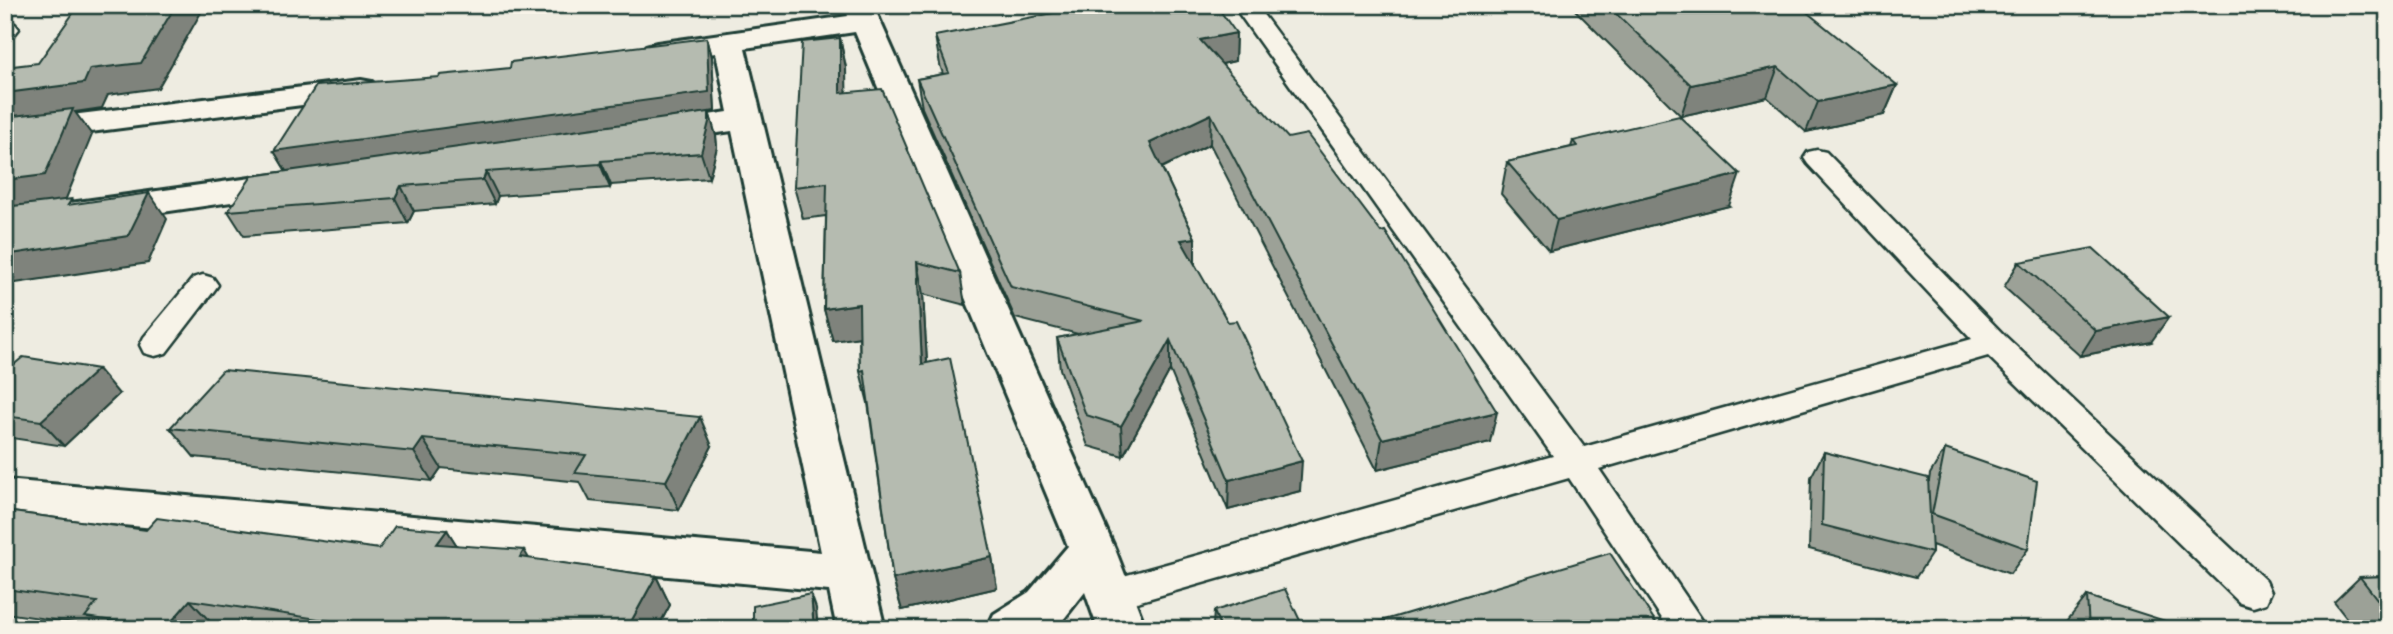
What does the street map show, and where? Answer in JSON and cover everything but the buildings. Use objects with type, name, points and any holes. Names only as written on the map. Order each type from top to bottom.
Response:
[{"type":"street","points":[[633,55],[729,43],[862,14],[1092,549],[1115,612]]},
{"type":"street","points":[[729,43],[861,629]]},
{"type":"street","points":[[5,134],[387,85]]},
{"type":"street","points":[[636,135],[746,119]]},
{"type":"street","points":[[5,225],[321,180]]},
{"type":"street","points":[[5,497],[849,574]]},
{"type":"street","points":[[1011,629],[1046,606],[1092,549]]},
{"type":"lane","points":[[1244,5],[1576,462],[1690,629]]},
{"type":"lane","points":[[1817,158],[1994,344],[2253,592]]},
{"type":"lane","points":[[155,345],[203,285]]},
{"type":"lane","points":[[1115,612],[1576,462],[1994,344]]}]
